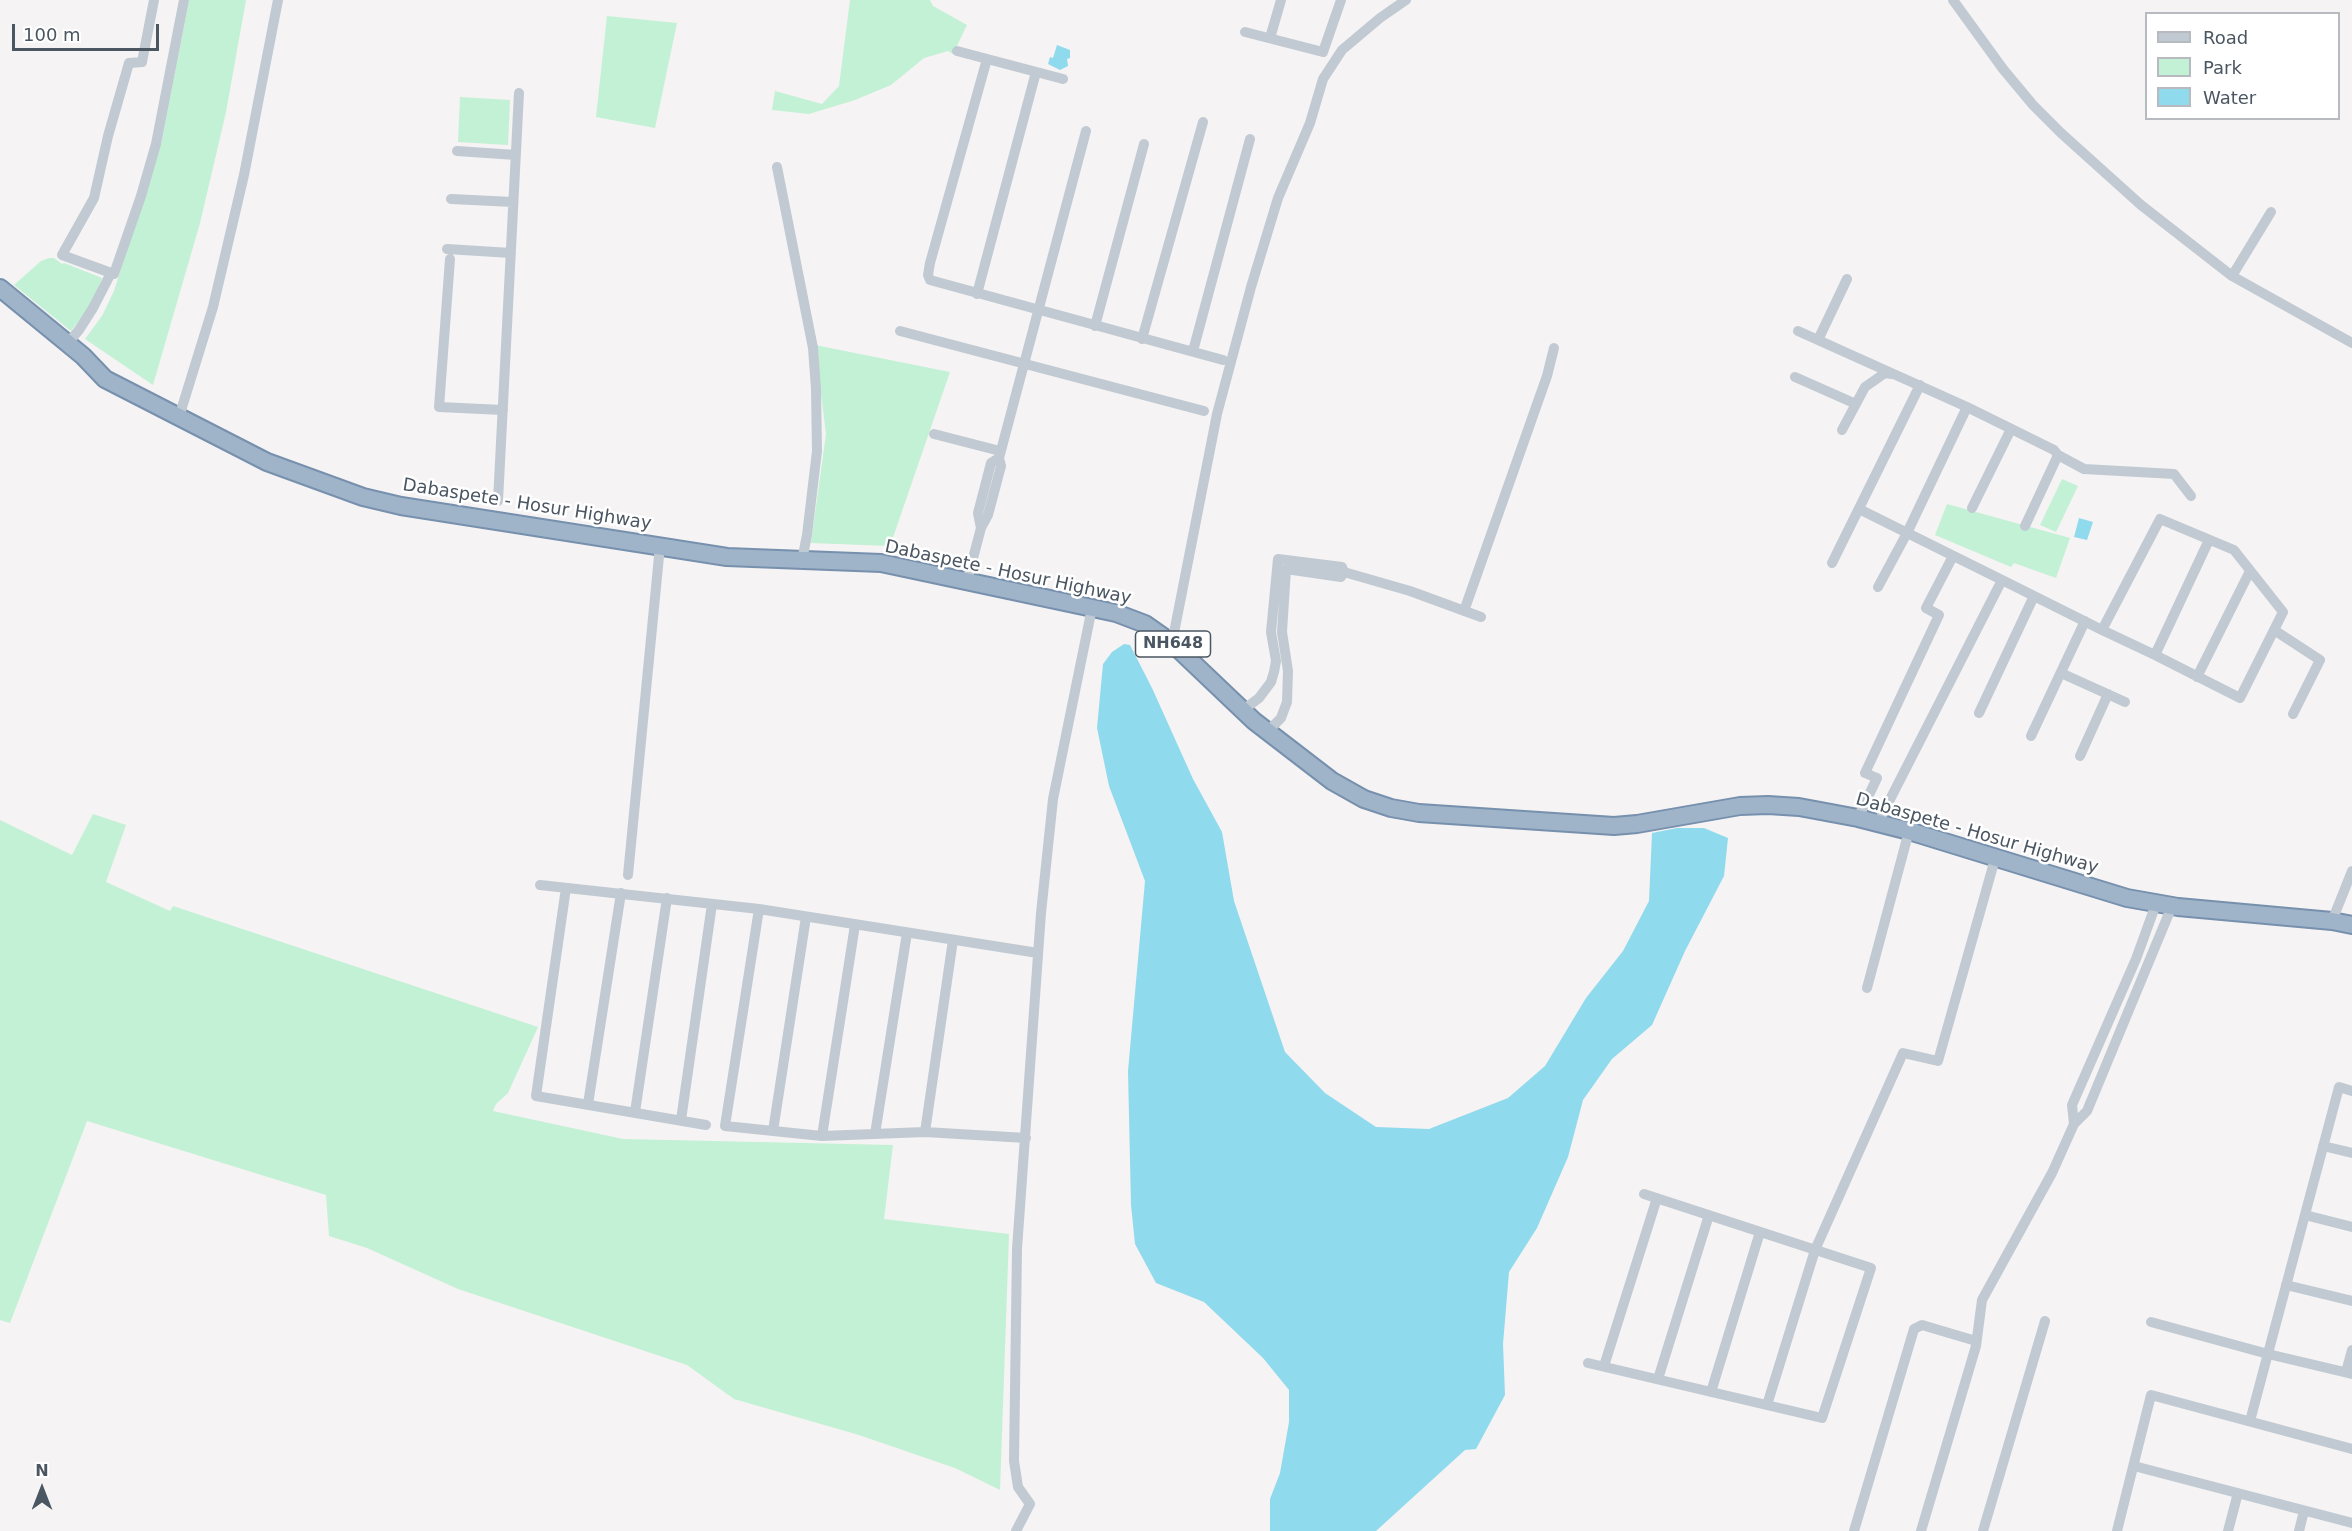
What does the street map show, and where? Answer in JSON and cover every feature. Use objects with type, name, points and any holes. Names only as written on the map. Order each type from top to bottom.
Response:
[{"type":"highway","name":"Dabaspete - Hosur Highway","points":[[0,288],[68,342],[105,379],[267,462],[363,497],[412,507],[727,557],[881,563],[1116,613],[1145,624],[1172,643],[1267,732],[1332,781],[1365,799],[1391,808],[1419,813],[1614,826],[1740,807],[1767,805],[1799,807],[1858,818],[1909,831],[2094,889],[2164,905],[2332,921],[2352,925]]},
{"type":"street","points":[[111,273],[62,255],[93,198],[129,63],[142,62],[154,0]]},
{"type":"street","points":[[68,342],[93,308],[111,273],[114,274],[124,248],[156,144],[184,0]]},
{"type":"street","points":[[178,417],[213,307],[242,186],[278,0]]},
{"type":"street","points":[[1270,38],[1281,0]]},
{"type":"street","points":[[1245,32],[1323,52],[1341,0]]},
{"type":"street","points":[[1953,0],[2003,69],[2061,133],[2141,205],[2232,276],[2352,343]]},
{"type":"street","points":[[1172,643],[1217,414],[1278,198],[1310,123],[1323,79],[1342,50],[1402,1]]},
{"type":"street","points":[[957,51],[1063,79]]},
{"type":"street","points":[[987,59],[928,275],[930,280],[1223,360]]},
{"type":"street","points":[[977,294],[1036,72]]},
{"type":"street","points":[[498,501],[519,93]]},
{"type":"street","points":[[1142,339],[1203,122]]},
{"type":"street","points":[[967,581],[1001,466],[1000,454],[1086,131]]},
{"type":"street","points":[[1193,351],[1250,139]]},
{"type":"street","points":[[1095,326],[1144,144]]},
{"type":"street","points":[[457,151],[516,155]]},
{"type":"street","points":[[777,167],[813,348],[816,389],[817,451],[802,560]]},
{"type":"street","points":[[451,200],[513,202]]},
{"type":"street","points":[[2232,276],[2271,212]]},
{"type":"street","points":[[503,410],[439,407],[448,254],[511,253]]},
{"type":"street","points":[[1818,340],[1847,279]]},
{"type":"street","points":[[1798,331],[1967,407],[2054,450],[2058,455],[2084,469],[2174,474],[2191,496]]},
{"type":"street","points":[[900,332],[1204,411]]},
{"type":"street","points":[[1464,611],[1547,376],[1554,348]]},
{"type":"street","points":[[1842,430],[1865,387],[1885,373],[1899,376]]},
{"type":"street","points":[[1795,377],[1856,405]]},
{"type":"street","points":[[1832,563],[1920,385]]},
{"type":"street","points":[[1878,587],[1907,533],[1967,407]]},
{"type":"street","points":[[1972,508],[2011,429]]},
{"type":"street","points":[[934,434],[1000,454]]},
{"type":"street","points":[[2025,526],[2058,455]]},
{"type":"street","points":[[1859,509],[2001,580],[2085,621],[2102,630],[2240,698],[2283,612],[2234,550],[2160,519],[2102,630]]},
{"type":"street","points":[[2155,656],[2209,540]]},
{"type":"street","points":[[628,875],[660,546]]},
{"type":"street","points":[[1858,818],[1876,778],[1865,773],[1939,615],[1926,608],[1953,556]]},
{"type":"street","points":[[1243,710],[1259,698],[1271,682],[1274,672],[1276,661],[1271,632],[1278,559],[1342,567],[1344,572],[1410,591],[1481,617]]},
{"type":"street","points":[[1267,732],[1281,718],[1287,702],[1289,687],[1282,632],[1286,568],[1341,577],[1344,572]]},
{"type":"street","points":[[2198,677],[2250,571]]},
{"type":"street","points":[[1878,823],[2001,580]]},
{"type":"street","points":[[1979,713],[2034,596]]},
{"type":"street","points":[[1016,1531],[1030,1504],[1018,1487],[1014,1461],[1017,1249],[1038,953],[1053,799],[1092,608]]},
{"type":"street","points":[[2031,736],[2085,621]]},
{"type":"street","points":[[2274,630],[2320,660],[2293,714]]},
{"type":"street","points":[[2061,673],[2125,702]]},
{"type":"street","points":[[2080,756],[2108,694]]},
{"type":"street","points":[[1867,988],[1909,831]]},
{"type":"street","points":[[1767,1405],[1815,1250],[1903,1053],[1938,1061],[1995,859]]},
{"type":"street","points":[[2332,921],[2352,871]]},
{"type":"street","points":[[540,885],[759,909],[1038,953]]},
{"type":"street","points":[[566,888],[536,1096],[706,1125]]},
{"type":"street","points":[[588,1104],[621,893]]},
{"type":"street","points":[[635,1112],[667,898]]},
{"type":"street","points":[[681,1120],[712,904]]},
{"type":"street","points":[[2074,1124],[2073,1105],[2136,959],[2164,905]]},
{"type":"street","points":[[1920,1531],[1976,1341],[1983,1296],[2052,1173],[2074,1124],[2086,1111],[2164,905]]},
{"type":"street","points":[[759,909],[725,1126],[822,1136],[925,1132],[1026,1138]]},
{"type":"street","points":[[772,1131],[806,917]]},
{"type":"street","points":[[822,1136],[855,925]]},
{"type":"street","points":[[875,1134],[907,933]]},
{"type":"street","points":[[925,1132],[953,940]]},
{"type":"street","points":[[2250,1421],[2339,1088],[2352,1091]]},
{"type":"street","points":[[2323,1146],[2352,1153]]},
{"type":"street","points":[[1588,1363],[1822,1418],[1871,1268],[1644,1194]]},
{"type":"street","points":[[1604,1366],[1657,1198]]},
{"type":"street","points":[[1658,1379],[1709,1215]]},
{"type":"street","points":[[2305,1215],[2352,1227]]},
{"type":"street","points":[[1711,1392],[1760,1232]]},
{"type":"street","points":[[2286,1285],[2352,1301]]},
{"type":"street","points":[[1983,1531],[2045,1321]]},
{"type":"street","points":[[2151,1322],[2268,1354],[2349,1373],[2352,1350]]},
{"type":"street","points":[[1854,1531],[1914,1329],[1922,1325],[1976,1341]]},
{"type":"street","points":[[2117,1531],[2151,1395],[2352,1449]]},
{"type":"street","points":[[2134,1466],[2352,1523]]},
{"type":"street","points":[[2228,1531],[2238,1493]]},
{"type":"street","points":[[2299,1531],[2304,1511]]},
{"type":"green space","points":[[189,0],[246,0],[226,112],[200,223],[153,385],[85,339],[102,316],[114,291],[161,144]]},
{"type":"green space","points":[[850,0],[930,0],[933,6],[967,25],[953,54],[948,51],[924,58],[891,85],[855,100],[809,114],[772,110],[775,91],[822,104],[839,86]]},
{"type":"green space","points":[[607,16],[677,23],[655,128],[596,117]]},
{"type":"green space","points":[[460,97],[510,100],[508,145],[458,142]]},
{"type":"green space","points":[[49,258],[102,278],[92,305],[71,331],[14,285],[41,261]]},
{"type":"green space","points":[[815,345],[950,372],[890,546],[811,543],[826,434]]},
{"type":"green space","points":[[2062,479],[2078,486],[2056,532],[2040,525]]},
{"type":"green space","points":[[1947,504],[2070,538],[2056,578],[2014,563],[2011,567],[1935,535]]},
{"type":"green space","points":[[93,814],[126,825],[106,882],[170,911],[173,906],[538,1027],[508,1093],[496,1104],[493,1111],[623,1139],[893,1145],[884,1219],[1009,1234],[1000,1490],[955,1468],[859,1435],[734,1399],[687,1365],[458,1289],[367,1248],[329,1236],[326,1195],[87,1121],[10,1323],[0,1320],[0,820],[72,855]]},
{"type":"water","points":[[1057,45],[1070,50],[1070,58],[1067,59],[1068,66],[1060,70],[1048,64],[1050,57],[1053,58]]},
{"type":"water","points":[[2079,518],[2093,522],[2087,540],[2074,537]]},
{"type":"water","points":[[1124,644],[1130,645],[1193,779],[1222,832],[1234,901],[1285,1052],[1325,1093],[1376,1127],[1429,1129],[1508,1098],[1545,1066],[1586,998],[1623,951],[1649,901],[1652,833],[1677,828],[1704,828],[1728,838],[1724,876],[1685,951],[1652,1025],[1612,1059],[1583,1100],[1568,1157],[1537,1228],[1509,1272],[1503,1344],[1505,1395],[1476,1449],[1465,1450],[1376,1531],[1270,1531],[1270,1499],[1280,1473],[1289,1422],[1289,1390],[1263,1358],[1204,1302],[1156,1283],[1135,1244],[1131,1205],[1128,1071],[1145,881],[1109,786],[1097,728],[1103,664],[1112,652]]}]
